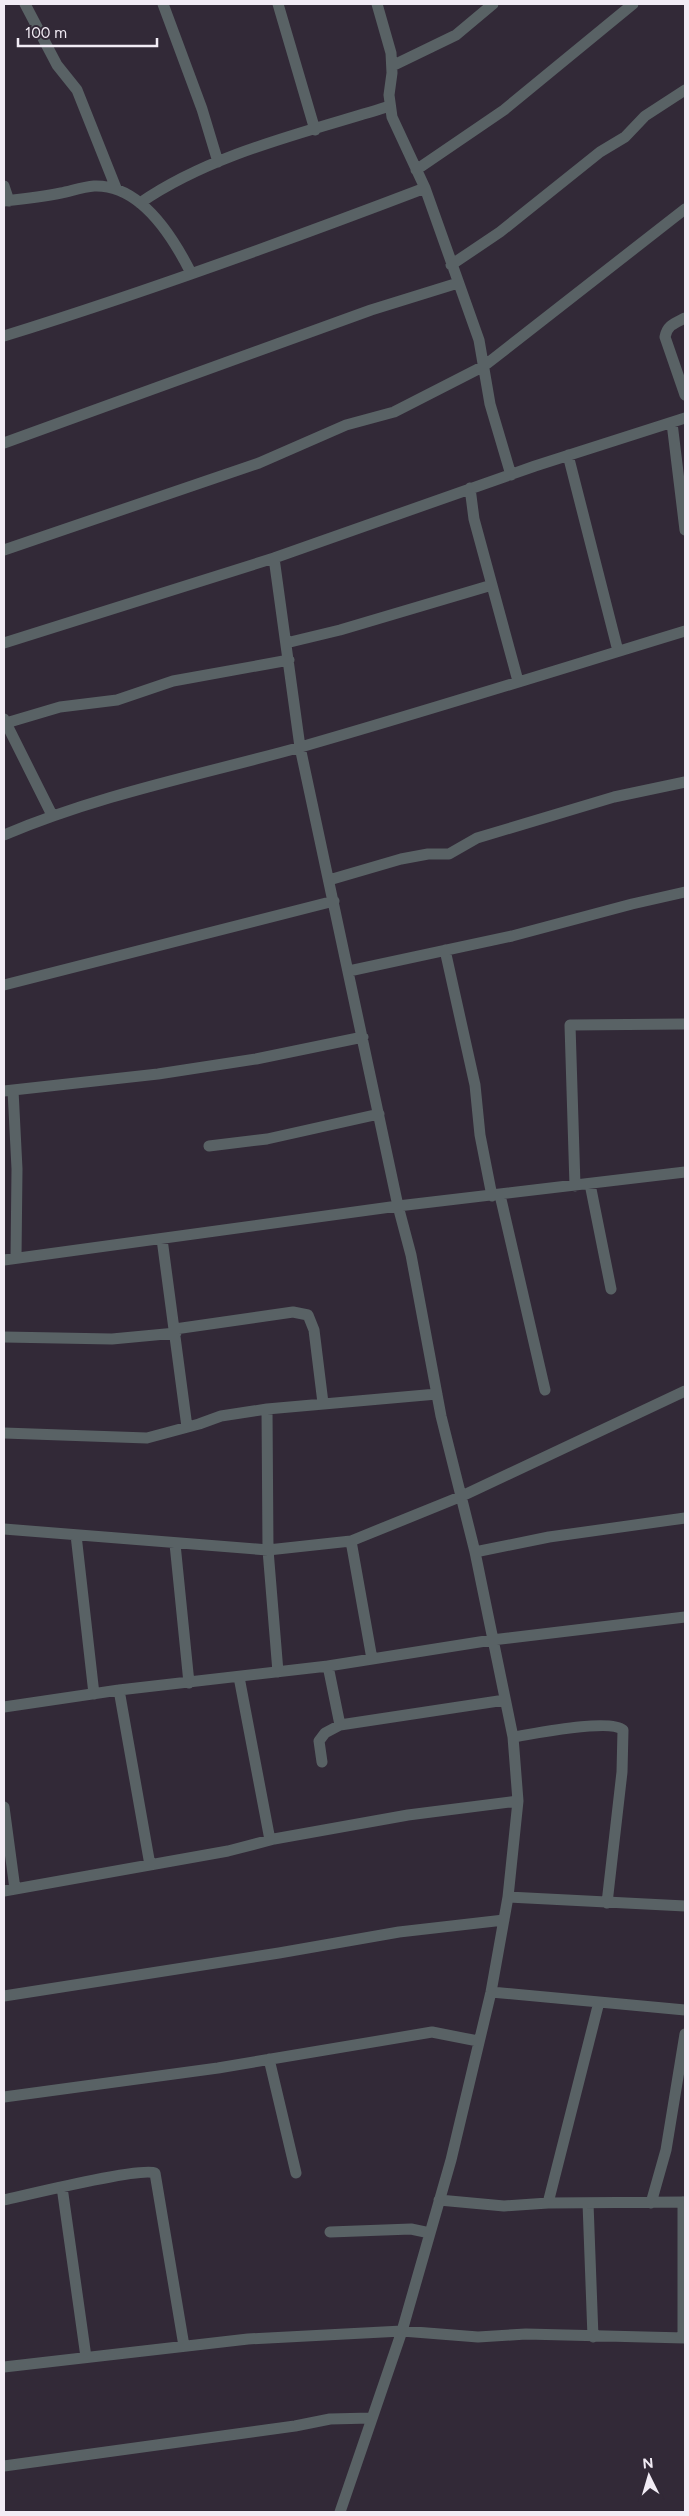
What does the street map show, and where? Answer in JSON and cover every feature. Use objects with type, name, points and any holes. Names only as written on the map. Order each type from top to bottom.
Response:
[{"type":"street","points":[[25,4],[57,65],[77,90],[116,188]]},
{"type":"street","points":[[163,4],[202,109],[218,162]]},
{"type":"street","points":[[278,4],[315,130]]},
{"type":"street","points":[[377,4],[391,53],[392,66],[389,94],[392,117],[425,188],[479,340],[490,404],[511,474]]},
{"type":"street","points":[[392,66],[456,35],[493,4]]},
{"type":"street","points":[[416,170],[504,110],[633,4]]},
{"type":"street","points":[[451,265],[500,232],[600,152],[625,137],[645,116],[685,90]]},
{"type":"street","points":[[140,203],[164,187],[218,162],[390,106]]},
{"type":"street","points":[[4,186],[6,201],[94,186],[116,188],[140,203],[157,219],[176,242],[191,273]]},
{"type":"street","points":[[4,336],[91,309],[425,188]]},
{"type":"street","points":[[4,550],[245,466],[259,463],[346,425],[394,412],[484,366],[685,209]]},
{"type":"street","points":[[4,444],[372,310],[458,283]]},
{"type":"street","points":[[685,318],[672,324],[666,330],[665,337],[685,395]]},
{"type":"street","points":[[4,643],[274,558],[511,474],[685,418]]},
{"type":"street","points":[[672,423],[685,530]]},
{"type":"street","points":[[568,455],[618,651]]},
{"type":"street","points":[[470,488],[474,519],[518,681]]},
{"type":"street","points":[[274,558],[300,747],[398,1206],[411,1255],[437,1394],[475,1552],[513,1737],[518,1800],[508,1897],[491,1992],[451,2160],[402,2331],[340,2512]]},
{"type":"street","points":[[286,643],[340,630],[492,585]]},
{"type":"street","points":[[4,835],[52,815],[137,788],[300,747],[685,631]]},
{"type":"street","points":[[52,815],[5,721],[60,706],[117,700],[182,679],[289,660]]},
{"type":"street","points":[[329,880],[401,859],[428,854],[449,854],[477,838],[614,797],[685,782]]},
{"type":"street","points":[[349,971],[512,936],[685,892]]},
{"type":"street","points":[[4,985],[334,902]]},
{"type":"street","points":[[445,950],[475,1085],[480,1136],[544,1390]]},
{"type":"street","points":[[575,1186],[570,1025],[685,1024]]},
{"type":"street","points":[[16,1258],[17,1169],[8,1091],[158,1074],[246,1061],[363,1037]]},
{"type":"street","points":[[208,1146],[267,1139],[379,1114]]},
{"type":"street","points":[[4,1260],[398,1206],[685,1172]]},
{"type":"street","points":[[590,1184],[612,1289]]},
{"type":"street","points":[[162,1239],[188,1427]]},
{"type":"street","points":[[4,1337],[112,1339],[293,1312],[308,1315],[314,1330],[323,1403]]},
{"type":"street","points":[[4,1529],[268,1550],[351,1541],[462,1496],[685,1391]]},
{"type":"street","points":[[4,1433],[148,1438],[221,1416],[268,1408],[437,1394]]},
{"type":"street","points":[[268,1408],[268,1550],[278,1672]]},
{"type":"street","points":[[475,1552],[549,1537],[685,1518]]},
{"type":"street","points":[[76,1535],[94,1694]]},
{"type":"street","points":[[351,1541],[372,1659]]},
{"type":"street","points":[[175,1544],[188,1682]]},
{"type":"street","points":[[4,1707],[119,1690],[328,1666],[492,1640],[685,1617]]},
{"type":"street","points":[[328,1666],[340,1725]]},
{"type":"street","points":[[239,1677],[270,1840]]},
{"type":"street","points":[[119,1690],[150,1865]]},
{"type":"street","points":[[322,1762],[319,1740],[325,1733],[340,1725],[505,1700]]},
{"type":"street","points":[[513,1737],[605,1725],[617,1726],[623,1730],[622,1772],[607,1903]]},
{"type":"street","points":[[4,1807],[10,1890],[228,1851],[270,1840],[408,1815],[518,1800]]},
{"type":"street","points":[[508,1897],[685,1906]]},
{"type":"street","points":[[4,1996],[270,1955],[398,1932],[504,1920]]},
{"type":"street","points":[[491,1992],[685,2010]]},
{"type":"street","points":[[548,2204],[599,2002]]},
{"type":"street","points":[[4,2097],[269,2059],[432,2032],[478,2041]]},
{"type":"street","points":[[651,2203],[666,2150],[685,2034]]},
{"type":"street","points":[[269,2059],[296,2174]]},
{"type":"street","points":[[4,2200],[148,2171],[156,2173],[184,2346]]},
{"type":"street","points":[[62,2187],[86,2357]]},
{"type":"street","points":[[4,2367],[248,2339],[402,2331],[478,2337],[526,2334],[684,2338],[684,2202],[504,2206],[439,2200]]},
{"type":"street","points":[[588,2203],[593,2337]]},
{"type":"street","points":[[330,2232],[411,2229],[430,2233]]},
{"type":"street","points":[[4,2466],[330,2420],[371,2418]]}]
